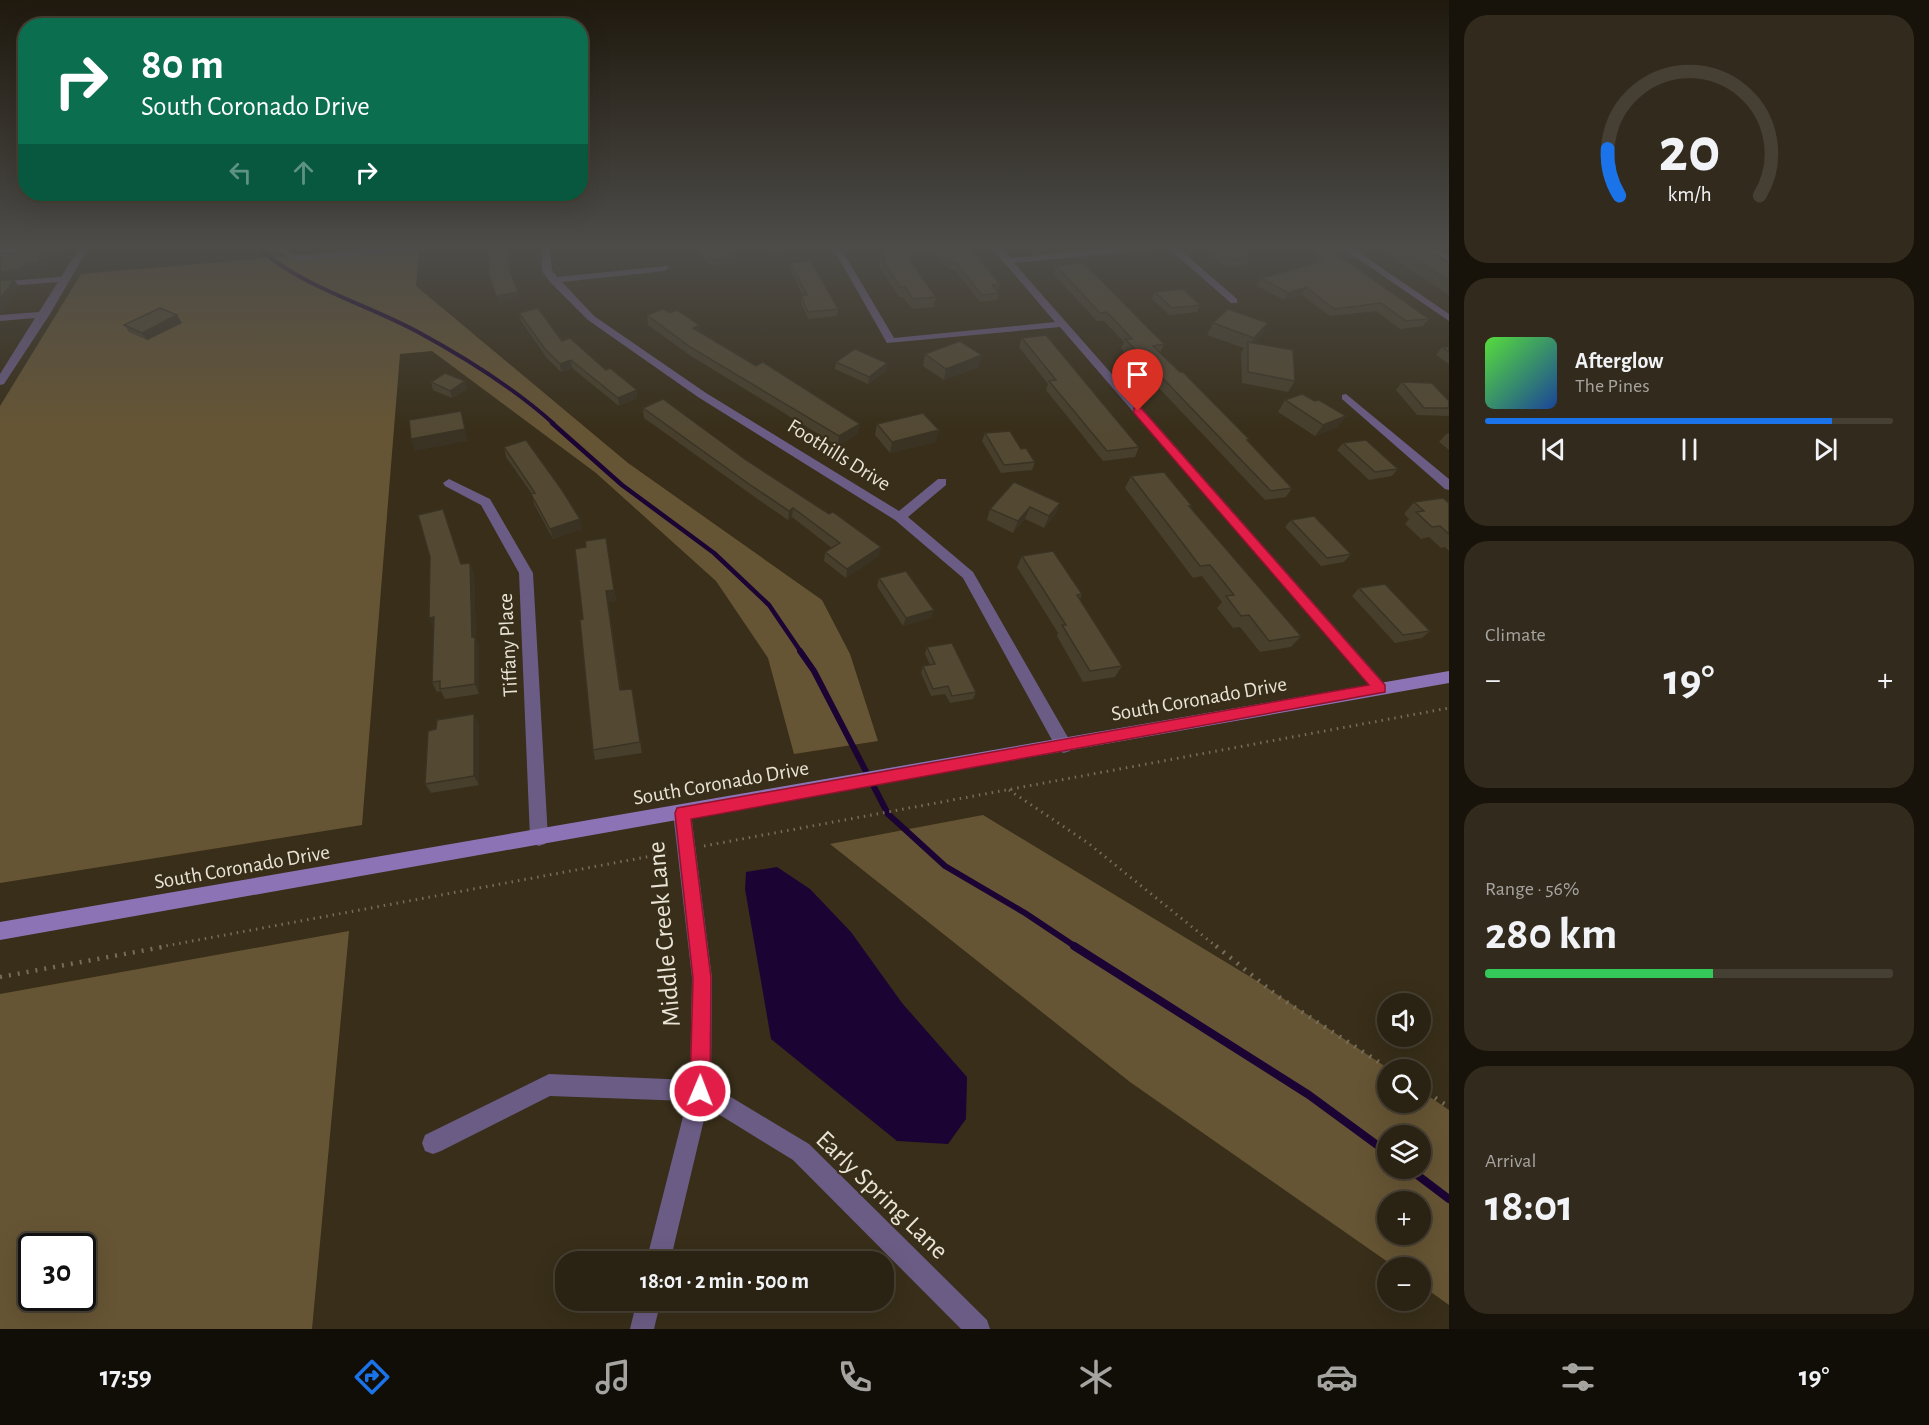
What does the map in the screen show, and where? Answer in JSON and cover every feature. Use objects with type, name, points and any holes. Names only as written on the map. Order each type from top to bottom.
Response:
[{"type":"street","points":[[0,382],[48,309]]},
{"type":"street","name":"Foothills Drive","points":[[582,309],[591,318],[702,395],[900,517],[968,575],[1064,746]]},
{"type":"street","points":[[872,309],[891,341],[1062,324]]},
{"type":"street","points":[[1049,309],[1380,688]]},
{"type":"street","points":[[1436,309],[1449,318]]},
{"type":"street","points":[[0,318],[45,314]]},
{"type":"street","points":[[1346,397],[1449,486]]},
{"type":"street","name":"Tiffany Place","points":[[449,483],[486,502],[526,573],[539,838]]},
{"type":"street","points":[[900,517],[942,483]]},
{"type":"street","name":"South Coronado Drive","points":[[0,931],[1064,746],[1449,676]]},
{"type":"street","name":"Middle Creek Lane","points":[[661,1251],[700,1091],[702,978],[682,813]]},
{"type":"street","name":"Early Spring Lane","points":[[433,1143],[549,1085],[700,1091],[801,1152],[978,1329]]},
{"type":"street","points":[[642,1329],[646,1311]]},
{"type":"path","points":[[0,977],[1449,708]]},
{"type":"path","points":[[1009,790],[1096,850],[1279,997],[1377,1061]]},
{"type":"path","points":[[1431,1095],[1449,1107]]},
{"type":"shaded area","points":[[60,309],[444,309],[628,463],[822,600],[850,654],[878,741],[794,754],[768,658],[716,581],[596,473],[432,351],[400,354],[362,825],[0,883],[0,406]]},
{"type":"shaded area","points":[[983,815],[1257,981],[1377,1061],[1377,1113],[1431,1113],[1431,1098],[1449,1110],[1449,1305],[1431,1292],[1431,1257],[1381,1257],[1130,1082],[830,844]]},
{"type":"shaded area","points":[[777,867],[810,889],[851,932],[902,1003],[967,1077],[966,1119],[948,1144],[897,1141],[771,1039],[745,889],[746,872]]},
{"type":"shaded area","points":[[349,931],[312,1329],[0,1329],[0,994]]},
{"type":"building","points":[[158,309],[177,315],[142,333],[124,325]]},
{"type":"building","points":[[539,309],[562,341],[570,338],[606,370],[610,368],[637,390],[618,398],[571,360],[560,364],[545,349],[519,313]]},
{"type":"building","points":[[663,309],[670,313],[677,310],[699,325],[693,328],[756,366],[763,362],[860,424],[839,436],[690,347],[647,315]]},
{"type":"building","points":[[807,309],[838,309],[808,312]]},
{"type":"building","points":[[1096,309],[1129,309],[1164,344],[1153,346],[1180,372],[1183,372],[1249,439],[1247,440],[1292,488],[1271,491],[1125,339],[1132,339],[1107,312],[1100,313]]},
{"type":"building","points":[[1228,309],[1268,323],[1254,338],[1213,323]]},
{"type":"building","points":[[1389,309],[1415,309],[1429,319],[1406,321]]},
{"type":"building","points":[[1046,335],[1139,447],[1107,451],[1049,381],[1056,380],[1022,338]]},
{"type":"building","points":[[960,341],[982,355],[946,369],[925,354]]},
{"type":"building","points":[[1248,342],[1293,350],[1295,381],[1248,372]]},
{"type":"building","points":[[855,349],[887,363],[869,377],[836,362]]},
{"type":"building","points":[[445,373],[465,381],[450,391],[431,382]]},
{"type":"building","points":[[1402,382],[1432,383],[1449,401],[1449,408],[1424,408]]},
{"type":"building","points":[[1302,394],[1315,401],[1319,400],[1346,416],[1323,425],[1285,400]]},
{"type":"building","points":[[663,399],[746,460],[829,514],[833,512],[881,547],[847,569],[825,552],[840,543],[793,508],[789,511],[749,484],[643,408]]},
{"type":"building","points":[[461,411],[465,429],[411,439],[409,420]]},
{"type":"building","points":[[923,413],[939,430],[892,442],[877,424]]},
{"type":"building","points":[[1010,431],[1021,449],[1026,448],[1035,462],[1004,465],[985,433]]},
{"type":"building","points":[[526,440],[580,519],[550,529],[531,494],[535,493],[504,447]]},
{"type":"building","points":[[1366,440],[1398,469],[1375,472],[1343,443]]},
{"type":"building","points":[[1164,472],[1192,506],[1189,506],[1301,636],[1269,641],[1249,615],[1241,616],[1226,596],[1234,595],[1210,565],[1200,566],[1131,476]]},
{"type":"building","points":[[1014,482],[1060,503],[1049,516],[1030,507],[1018,521],[990,509]]},
{"type":"building","points":[[1443,498],[1449,503],[1449,534],[1440,526],[1432,527],[1416,512],[1424,511],[1414,502]]},
{"type":"building","points":[[443,509],[461,564],[470,563],[472,637],[475,636],[475,684],[440,689],[440,681],[432,682],[434,617],[429,618],[430,557],[418,515]]},
{"type":"building","points":[[1314,516],[1351,554],[1327,558],[1291,520]]},
{"type":"building","points":[[606,538],[614,590],[606,591],[620,690],[632,689],[640,742],[593,750],[575,549],[586,547],[585,541]]},
{"type":"building","points":[[1053,551],[1082,594],[1077,595],[1122,666],[1090,671],[1062,625],[1066,625],[1022,556]]},
{"type":"building","points":[[906,571],[934,610],[906,618],[879,578]]},
{"type":"building","points":[[1385,584],[1430,631],[1403,635],[1359,588]]},
{"type":"building","points":[[952,643],[976,692],[952,696],[948,686],[933,689],[923,666],[935,664],[927,647]]},
{"type":"building","points":[[474,714],[474,776],[425,784],[428,731],[436,729],[437,720]]},
{"type":"waterway","points":[[369,309],[454,352],[506,386],[554,424]]},
{"type":"waterway","points":[[552,423],[622,485],[714,553],[769,605],[801,652]]},
{"type":"waterway","points":[[800,651],[814,671],[888,814],[945,866],[1025,913],[1076,947]]},
{"type":"waterway","points":[[1074,946],[1309,1095],[1377,1145]]},
{"type":"waterway","points":[[1423,1179],[1449,1199]]},
{"type":"route","points":[[700,1091],[702,978],[682,813],[1380,688],[1138,411]]}]
